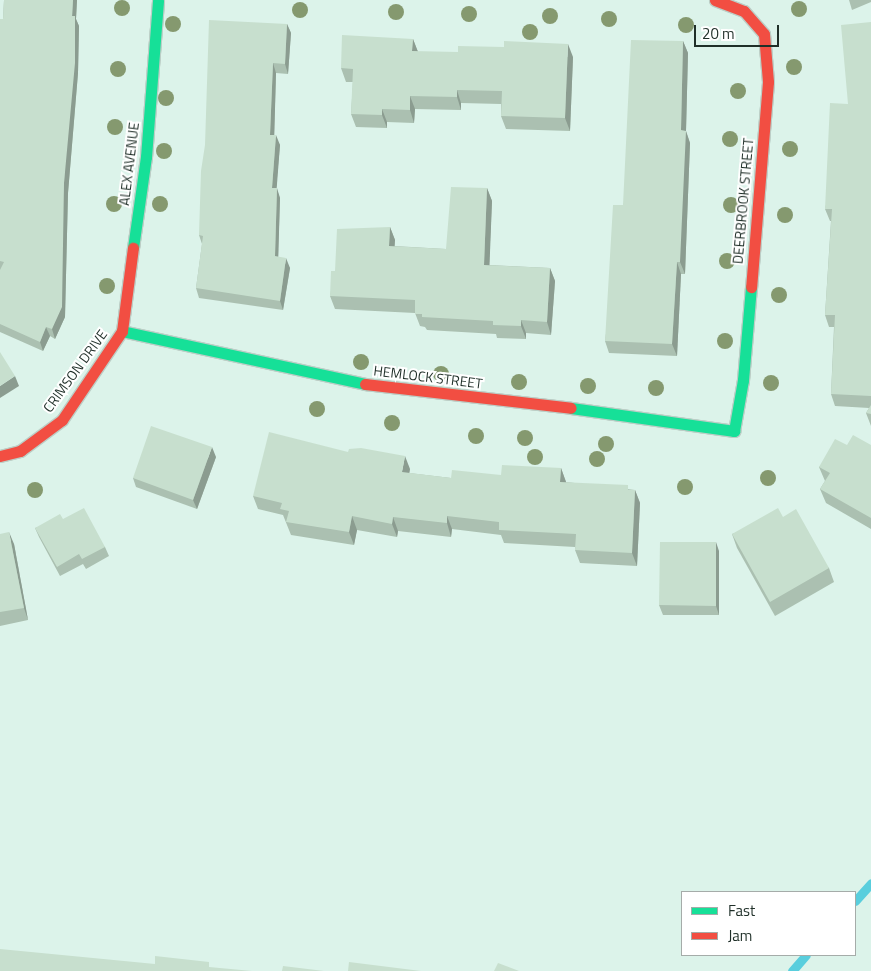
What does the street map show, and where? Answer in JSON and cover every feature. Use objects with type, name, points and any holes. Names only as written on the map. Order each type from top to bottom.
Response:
[{"type":"street","name":"ALEX AVENUE","points":[[122,331],[146,157],[158,0]]},
{"type":"street","name":"DEERBROOK STREET","points":[[715,0],[744,11],[764,34],[768,82],[743,380],[734,431]]},
{"type":"street","name":"HEMLOCK STREET","points":[[122,331],[344,382],[670,420],[734,431]]},
{"type":"street","name":"CRIMSON DRIVE","points":[[0,456],[20,451],[62,420],[122,331]]},
{"type":"building","points":[[4,0],[73,0],[72,16],[75,16],[75,63],[64,183],[62,307],[52,329],[46,327],[40,342],[0,324],[0,270],[4,262],[0,261],[0,19],[3,19]]},
{"type":"building","points":[[209,20],[287,24],[285,64],[273,63],[270,135],[276,135],[272,188],[277,188],[275,256],[286,258],[280,301],[196,288],[203,236],[199,235],[201,171],[205,145]]},
{"type":"building","points":[[871,22],[871,396],[831,394],[835,315],[825,315],[832,209],[825,209],[830,103],[848,104],[841,25]]},
{"type":"building","points":[[342,35],[413,39],[412,51],[458,52],[458,46],[504,47],[504,41],[568,44],[565,118],[501,116],[502,91],[457,90],[457,97],[410,96],[410,110],[382,109],[382,115],[351,114],[353,69],[341,68]]},
{"type":"building","points":[[631,40],[683,41],[681,130],[686,131],[680,262],[677,262],[672,344],[605,341],[613,205],[623,205]]},
{"type":"building","points":[[451,187],[487,188],[484,265],[550,268],[547,322],[521,320],[521,326],[493,325],[493,321],[422,317],[422,314],[415,314],[415,300],[330,296],[331,271],[335,271],[337,229],[390,227],[389,246],[446,249]]},
{"type":"building","points":[[0,352],[15,376],[0,386]]},
{"type":"building","points":[[871,405],[871,414],[866,413]]},
{"type":"building","points":[[151,426],[212,447],[193,500],[133,478]]},
{"type":"building","points":[[269,432],[348,452],[349,449],[361,448],[405,456],[402,472],[451,478],[452,470],[501,475],[502,465],[561,468],[560,482],[628,485],[628,490],[635,490],[632,553],[575,550],[576,534],[499,530],[499,522],[447,516],[447,523],[393,517],[392,524],[352,516],[349,532],[286,522],[289,511],[280,509],[282,503],[253,496]]},
{"type":"building","points":[[853,435],[871,445],[871,518],[820,489],[830,473],[819,467],[835,439],[847,445]]},
{"type":"building","points":[[84,508],[105,547],[82,559],[79,554],[57,567],[35,528],[60,514],[63,519]]},
{"type":"building","points":[[778,508],[783,517],[796,509],[829,568],[770,602],[732,534]]},
{"type":"building","points":[[9,532],[24,608],[0,612],[0,534]]},
{"type":"building","points":[[660,542],[716,542],[716,606],[659,605]]},
{"type":"building","points":[[0,949],[155,964],[155,956],[209,962],[209,967],[252,971],[0,971]]},
{"type":"building","points":[[349,962],[421,971],[348,971]]},
{"type":"building","points":[[498,963],[519,971],[494,971]]},
{"type":"building","points":[[283,966],[324,971],[282,971]]},
{"type":"waterway","points":[[856,900],[871,883]]},
{"type":"waterway","points":[[792,971],[805,956]]},
{"type":"traffic: fast","points":[[133,248],[146,157],[158,0]]},
{"type":"traffic: fast","points":[[571,408],[734,431],[743,380],[751,287]]},
{"type":"traffic: fast","points":[[122,331],[365,384]]},
{"type":"traffic: jam","points":[[715,0],[744,11],[764,34],[768,82],[751,287]]},
{"type":"traffic: jam","points":[[0,456],[20,451],[62,420],[122,331],[133,248]]},
{"type":"traffic: jam","points":[[365,384],[571,408]]}]
